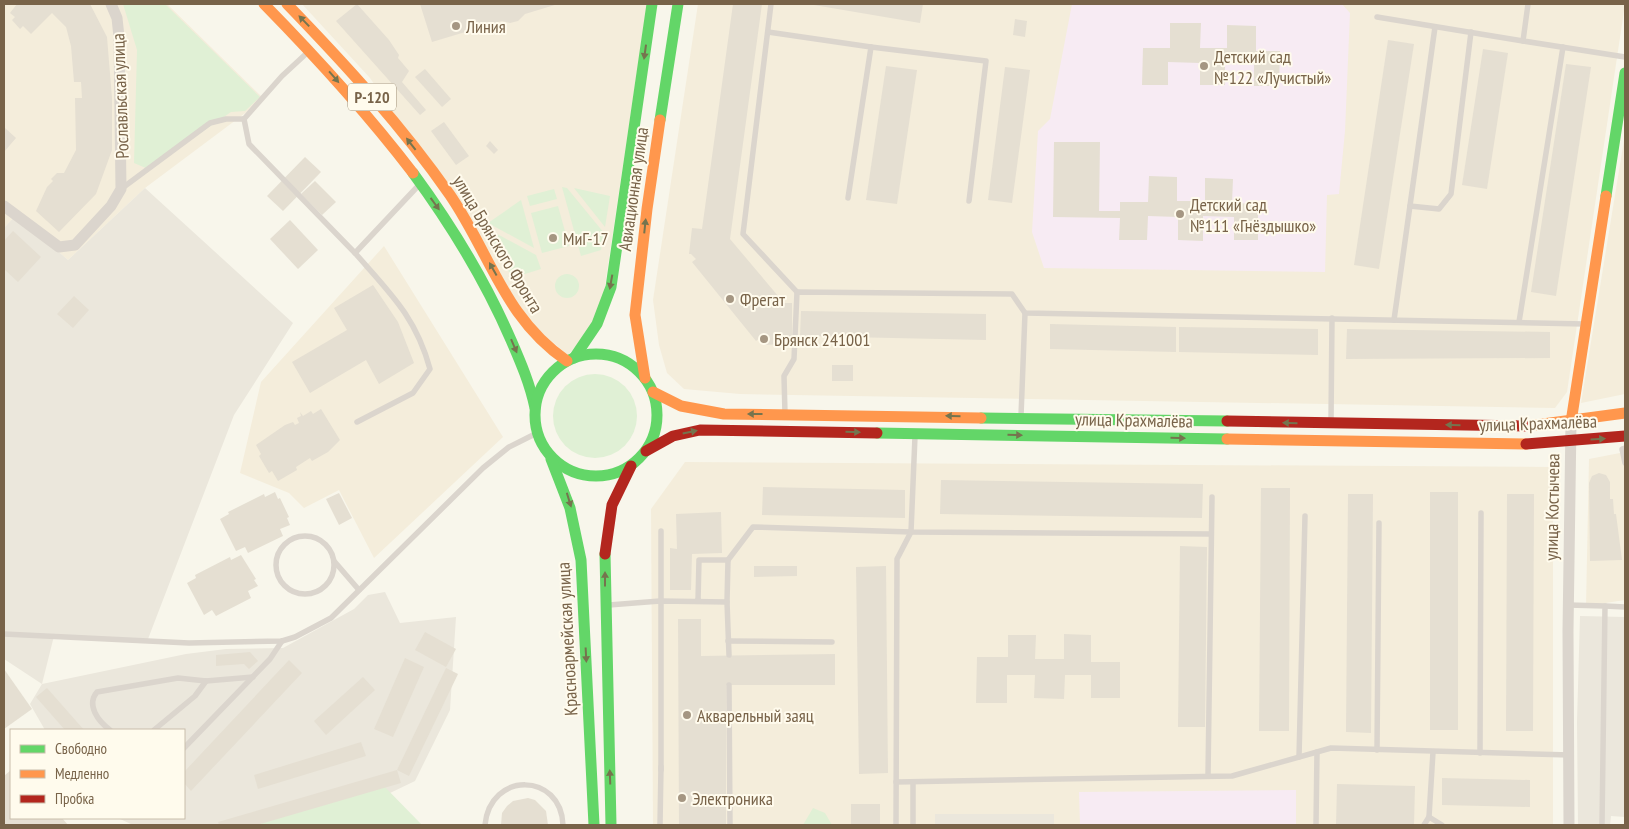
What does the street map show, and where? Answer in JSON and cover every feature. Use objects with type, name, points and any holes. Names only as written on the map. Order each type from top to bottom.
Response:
[{"type":"main road","name":"улица Брянского Фронта","points":[[264,4],[310,51],[386,138],[467,252],[503,322],[531,387],[535,408]]},
{"type":"main road","name":"улица Брянского Фронта","points":[[287,4],[351,72],[451,196],[517,312],[539,342],[571,359]]},
{"type":"main road","name":"Авиационная улица","points":[[571,359],[589,340],[604,312],[611,287],[652,4]]},
{"type":"main road","name":"Авиационная улица","points":[[645,378],[635,315],[647,209],[678,4]]},
{"type":"main road","name":"улица Костычева","points":[[1571,422],[1621,135],[1625,73]]},
{"type":"main road","points":[[594,354],[613,356],[631,365],[645,378],[653,392],[657,412],[655,432],[646,451],[631,466],[615,474],[598,477],[580,475],[563,467],[550,456],[537,433],[535,408],[538,394],[545,381],[555,370],[571,359],[594,354]]},
{"type":"main road","name":"улица Крахмалёва","points":[[653,392],[681,406],[724,414],[916,415],[1331,424],[1534,426],[1625,413]]},
{"type":"main road","name":"улица Крахмалёва","points":[[646,451],[673,436],[700,430],[1535,444],[1625,436]]},
{"type":"main road","name":"Красноармейская улица","points":[[550,456],[568,495],[576,524],[581,560],[594,825]]},
{"type":"main road","name":"Красноармейская улица","points":[[611,825],[605,605],[607,523],[613,498],[631,466]]},
{"type":"street","name":"Рославльская улица","points":[[111,4],[117,18],[119,37],[121,189]]},
{"type":"street","points":[[4,207],[59,247],[75,245],[111,206],[121,189]]},
{"type":"street","name":"улица Костычева","points":[[1569,825],[1568,604],[1571,422]]},
{"type":"lane","points":[[771,4],[743,234],[797,292],[794,359],[784,376],[785,414]]},
{"type":"lane","points":[[1523,41],[1528,4]]},
{"type":"lane","points":[[1377,17],[1625,57]]},
{"type":"lane","points":[[1394,320],[1435,27]]},
{"type":"lane","points":[[768,32],[986,61],[969,201]]},
{"type":"lane","points":[[1410,206],[1439,209],[1451,194],[1472,32]]},
{"type":"lane","points":[[848,198],[871,47]]},
{"type":"lane","points":[[1519,322],[1563,47]]},
{"type":"lane","points":[[121,189],[210,123],[226,119],[244,119],[282,76],[310,51]]},
{"type":"lane","points":[[244,119],[249,144],[355,253],[400,304],[423,343],[430,370],[413,393],[357,422]]},
{"type":"lane","points":[[355,253],[420,184],[433,173]]},
{"type":"lane","points":[[797,292],[1012,294],[1025,313],[1021,418]]},
{"type":"lane","points":[[1025,313],[1588,324]]},
{"type":"lane","points":[[1331,424],[1332,318]]},
{"type":"lane","points":[[896,825],[897,559],[911,532],[916,415]]},
{"type":"lane","points":[[4,634],[189,644],[282,641],[295,637],[331,618],[371,581],[483,468],[509,447],[537,433]]},
{"type":"lane","points":[[1625,448],[1622,449],[1625,463]]},
{"type":"lane","points":[[1208,776],[1212,497]]},
{"type":"lane","points":[[1480,753],[1481,513]]},
{"type":"lane","points":[[1299,757],[1305,516]]},
{"type":"lane","points":[[1377,750],[1380,523]]},
{"type":"lane","points":[[729,655],[728,560],[753,527],[911,532],[1211,534]]},
{"type":"lane","points":[[660,825],[661,531]]},
{"type":"lane","points":[[334,561],[334,571],[331,580],[316,593],[296,593],[281,582],[277,574],[276,564],[282,547],[298,537],[316,538],[325,543],[334,561],[360,590]]},
{"type":"lane","points":[[698,601],[699,560],[728,560]]},
{"type":"lane","points":[[605,605],[660,601],[727,602]]},
{"type":"lane","points":[[1568,604],[1625,607]]},
{"type":"lane","points":[[1602,825],[1605,606]]},
{"type":"lane","points":[[185,747],[270,659],[282,641]]},
{"type":"lane","points":[[728,641],[832,642]]},
{"type":"lane","points":[[109,729],[101,723],[92,704],[92,698],[97,692],[178,678],[206,681],[253,677]]},
{"type":"lane","points":[[155,729],[195,696],[206,681]]},
{"type":"lane","points":[[729,685],[730,825]]},
{"type":"lane","points":[[896,782],[1232,776],[1331,748],[1570,755]]},
{"type":"lane","points":[[1316,825],[1317,752]]},
{"type":"lane","points":[[1424,825],[1429,817],[1433,752]]},
{"type":"lane","points":[[912,782],[913,825]]},
{"type":"lane","points":[[484,825],[491,801],[501,791],[513,786],[526,784],[539,787],[550,794],[558,804],[563,825]]},
{"type":"lane","points":[[1429,817],[1442,825]]},
{"type":"shaded area","points":[[4,4],[167,4],[264,99],[145,188],[68,260],[16,215],[4,228]]},
{"type":"shaded area","points":[[302,4],[647,4],[600,319],[568,355],[517,312],[470,227],[370,78]]},
{"type":"shaded area","points":[[698,4],[1625,4],[1567,392],[1555,408],[740,394],[684,389],[667,373],[659,345],[653,300]]},
{"type":"shaded area","points":[[1072,4],[1342,4],[1350,13],[1345,131],[1339,194],[1327,195],[1325,272],[1044,268],[1032,232],[1038,131],[1050,119]]},
{"type":"shaded area","points":[[1625,134],[1625,394],[1581,403]]},
{"type":"shaded area","points":[[145,188],[293,323],[234,415],[148,639],[54,636],[42,684],[4,659],[4,228],[16,215],[68,260]]},
{"type":"shaded area","points":[[384,246],[503,437],[374,558],[339,490],[304,508],[289,493],[240,473],[261,382]]},
{"type":"shaded area","points":[[1625,452],[1625,600],[1586,606],[1589,459]]},
{"type":"shaded area","points":[[685,462],[1553,467],[1553,825],[653,825],[651,509]]},
{"type":"shaded area","points":[[385,592],[400,623],[456,617],[450,710],[415,781],[390,793],[378,780],[257,825],[133,825],[120,819],[185,819],[185,729],[44,729],[30,704],[42,684],[186,654],[226,649],[283,648],[354,609],[368,595]]},
{"type":"shaded area","points":[[1580,616],[1625,617],[1625,817],[1611,816],[1610,825],[1578,825],[1577,722]]},
{"type":"shaded area","points":[[1296,790],[1296,825],[1080,825],[1079,792]]},
{"type":"shaded area","points":[[935,814],[1054,814],[1054,825],[935,825]]},
{"type":"green space","points":[[123,4],[165,4],[260,97],[245,111],[231,112],[148,169],[134,163],[137,50]]},
{"type":"green space","points":[[562,187],[567,188],[604,233],[601,250],[581,256]]},
{"type":"green space","points":[[574,188],[610,196],[605,227]]},
{"type":"green space","points":[[554,189],[557,199],[530,206],[527,196]]},
{"type":"green space","points":[[521,200],[534,248],[488,223]]},
{"type":"green space","points":[[558,206],[569,246],[542,253],[531,213]]},
{"type":"green space","points":[[488,229],[536,255],[541,269],[512,278]]},
{"type":"green space","points":[[562,274],[572,274],[579,281],[579,291],[572,298],[562,298],[555,291],[555,281]]},
{"type":"green space","points":[[587,374],[603,374],[619,381],[630,392],[637,408],[634,432],[625,446],[619,451],[603,458],[587,458],[571,451],[560,440],[553,424],[553,408],[560,392],[571,381]]},
{"type":"green space","points":[[378,780],[422,825],[257,825]]},
{"type":"green space","points":[[813,808],[825,813],[832,825],[803,825]]},
{"type":"building","points":[[17,4],[90,4],[107,37],[112,98],[112,150],[96,194],[59,232],[36,211],[47,187],[53,181],[51,179],[57,173],[64,173],[76,150],[75,98],[82,98],[81,82],[74,82],[71,46],[66,27],[52,13],[31,34],[23,26],[20,29],[12,20],[15,17],[10,13]]},
{"type":"building","points":[[357,4],[389,40],[399,55],[398,58],[409,71],[402,82],[426,110],[420,115],[336,21]]},
{"type":"building","name":"Линия","points":[[420,4],[558,4],[525,14],[518,21],[510,23],[502,21],[432,42]]},
{"type":"building","points":[[733,4],[762,4],[730,239],[784,303],[792,303],[792,343],[766,345],[761,337],[756,341],[692,262],[696,259],[689,254],[692,228],[702,229]]},
{"type":"building","points":[[808,4],[923,4],[920,23]]},
{"type":"building","points":[[1015,19],[1027,21],[1025,37],[1013,35]]},
{"type":"building","points":[[1170,23],[1201,23],[1200,48],[1227,48],[1227,25],[1256,26],[1256,51],[1280,51],[1279,86],[1254,86],[1254,63],[1225,62],[1225,85],[1200,85],[1200,63],[1168,62],[1168,85],[1142,85],[1143,48],[1170,48]]},
{"type":"building","points":[[1388,40],[1414,44],[1379,269],[1354,265]]},
{"type":"building","points":[[1483,49],[1508,53],[1487,189],[1462,185]]},
{"type":"building","points":[[1566,64],[1591,67],[1556,296],[1531,292]]},
{"type":"building","points":[[886,66],[917,70],[897,204],[866,200]]},
{"type":"building","points":[[1005,67],[1030,70],[1012,203],[988,200]]},
{"type":"building","points":[[425,69],[451,99],[442,107],[415,77]]},
{"type":"building","points":[[444,122],[469,156],[456,165],[431,131]]},
{"type":"building","points":[[4,127],[16,138],[4,152]]},
{"type":"building","points":[[490,141],[498,150],[494,154],[486,146]]},
{"type":"building","points":[[1054,142],[1100,142],[1099,211],[1120,211],[1120,202],[1148,202],[1149,176],[1177,177],[1177,201],[1205,201],[1205,178],[1233,179],[1232,203],[1258,204],[1258,240],[1234,240],[1234,217],[1203,216],[1203,241],[1178,240],[1178,217],[1148,216],[1147,240],[1119,240],[1120,218],[1053,217]]},
{"type":"building","points":[[305,157],[321,172],[283,211],[267,196]]},
{"type":"building","points":[[315,181],[336,202],[322,215],[301,194]]},
{"type":"building","points":[[290,220],[318,250],[298,269],[270,239]]},
{"type":"building","points":[[13,231],[41,257],[18,282],[4,269],[4,241]]},
{"type":"building","points":[[373,285],[398,322],[414,363],[379,384],[366,360],[310,393],[292,362],[347,330],[334,308]]},
{"type":"building","points":[[74,296],[89,310],[73,328],[57,314]]},
{"type":"building","points":[[801,311],[986,314],[986,340],[800,336]]},
{"type":"building","points":[[1050,324],[1176,327],[1176,352],[1050,349]]},
{"type":"building","points":[[1179,327],[1318,329],[1318,355],[1179,352]]},
{"type":"building","points":[[1347,329],[1550,332],[1550,358],[1346,359]]},
{"type":"building","points":[[832,365],[853,365],[853,381],[832,381]]},
{"type":"building","points":[[321,409],[340,440],[328,452],[312,461],[310,458],[296,467],[297,470],[278,481],[272,471],[269,473],[259,456],[261,454],[256,445],[285,425],[293,422],[295,425],[299,423],[297,418],[301,416],[300,412],[303,416],[311,411],[313,414]]},
{"type":"building","points":[[1599,473],[1606,475],[1610,482],[1610,499],[1613,499],[1614,514],[1616,514],[1622,560],[1590,561],[1589,483],[1592,476]]},
{"type":"building","points":[[941,480],[1203,484],[1202,518],[940,514]]},
{"type":"building","points":[[763,487],[905,490],[905,518],[762,515]]},
{"type":"building","points":[[1261,488],[1290,488],[1289,731],[1259,731]]},
{"type":"building","points":[[275,492],[289,517],[287,518],[290,525],[280,529],[283,536],[248,553],[245,547],[236,551],[220,519],[229,514],[228,512],[264,494],[265,497]]},
{"type":"building","points":[[1430,492],[1458,492],[1458,730],[1430,730]]},
{"type":"building","points":[[339,493],[352,518],[339,525],[326,499]]},
{"type":"building","points":[[1348,494],[1373,494],[1371,733],[1346,732]]},
{"type":"building","points":[[1507,494],[1534,494],[1533,731],[1506,731]]},
{"type":"building","points":[[721,512],[722,553],[692,554],[691,590],[670,590],[670,548],[677,549],[676,514]]},
{"type":"building","points":[[1180,546],[1207,547],[1205,727],[1178,727]]},
{"type":"building","points":[[241,555],[256,579],[254,580],[258,586],[248,591],[251,598],[216,616],[212,610],[204,615],[187,583],[196,578],[195,575],[230,557],[231,560]]},
{"type":"building","points":[[754,566],[797,566],[797,576],[754,577]]},
{"type":"building","points":[[886,566],[888,773],[859,774],[856,567]]},
{"type":"building","points":[[678,619],[701,619],[701,656],[835,654],[835,685],[726,685],[726,825],[679,825]]},
{"type":"building","points":[[425,632],[456,649],[446,667],[415,650]]},
{"type":"building","points":[[1064,634],[1091,635],[1091,662],[1120,662],[1120,698],[1091,698],[1091,675],[1065,675],[1064,699],[1034,698],[1035,675],[1007,675],[1007,703],[976,703],[977,657],[1008,657],[1008,635],[1036,635],[1035,659],[1064,659]]},
{"type":"building","points":[[250,652],[258,661],[249,669],[244,664],[216,666],[216,655]]},
{"type":"building","points":[[405,658],[424,667],[393,737],[374,729]]},
{"type":"building","points":[[289,660],[302,673],[191,791],[185,784],[185,771]]},
{"type":"building","points":[[446,668],[458,674],[409,776],[397,770]]},
{"type":"building","points":[[4,669],[32,709],[4,729]]},
{"type":"building","points":[[363,677],[375,690],[326,735],[314,721]]},
{"type":"building","points":[[47,688],[83,729],[64,729],[36,697]]},
{"type":"building","points":[[361,742],[366,756],[258,789],[254,775]]},
{"type":"building","points":[[397,770],[401,783],[257,825],[219,825],[218,822]]},
{"type":"building","points":[[10,771],[10,819],[63,819],[68,825],[4,825],[4,776]]},
{"type":"building","points":[[1442,778],[1530,780],[1530,807],[1442,805]]},
{"type":"building","points":[[1337,784],[1415,786],[1414,825],[1336,825]]},
{"type":"building","points":[[528,798],[535,800],[546,811],[548,825],[501,825],[502,813],[507,806],[513,801]]},
{"type":"building","points":[[851,804],[880,804],[880,825],[851,825]]},
{"type":"traffic: fast","points":[[574,358],[597,324],[611,287],[652,4]]},
{"type":"traffic: fast","points":[[660,120],[678,4]]},
{"type":"traffic: fast","points":[[1606,196],[1625,73]]},
{"type":"traffic: fast","points":[[413,173],[454,233],[490,296],[522,365],[535,408]]},
{"type":"traffic: fast","points":[[596,354],[619,358],[639,372],[653,392],[657,415],[653,438],[639,458],[619,472],[596,476],[573,472],[553,458],[539,438],[535,415],[539,392],[553,372],[573,358],[596,354]]},
{"type":"traffic: fast","points":[[981,418],[1227,421]]},
{"type":"traffic: fast","points":[[877,433],[1227,439]]},
{"type":"traffic: fast","points":[[551,459],[570,508],[581,560],[594,825]]},
{"type":"traffic: fast","points":[[605,554],[611,825]]},
{"type":"traffic: slow","points":[[264,4],[341,86],[413,173]]},
{"type":"traffic: slow","points":[[287,4],[393,120],[432,169],[464,218],[513,305],[546,344],[567,361]]},
{"type":"traffic: slow","points":[[645,378],[635,315],[647,209],[660,120]]},
{"type":"traffic: slow","points":[[1571,422],[1606,196]]},
{"type":"traffic: slow","points":[[653,392],[681,406],[724,414],[981,418]]},
{"type":"traffic: slow","points":[[1528,426],[1625,413]]},
{"type":"traffic: slow","points":[[1227,439],[1526,444]]},
{"type":"traffic: jam","points":[[1227,421],[1528,426]]},
{"type":"traffic: jam","points":[[646,451],[673,436],[700,430],[877,433]]},
{"type":"traffic: jam","points":[[1526,444],[1625,436]]},
{"type":"traffic: jam","points":[[605,554],[612,505],[631,466]]},
{"type":"place","name":"Линия","points":[[456,26]]},
{"type":"place","name":"Детский сад №122 «Лучистый»","points":[[1204,66]]},
{"type":"place","name":"Детский сад №111 «Гнёздышко»","points":[[1180,214]]},
{"type":"place","name":"МиГ-17","points":[[553,238]]},
{"type":"place","name":"Фрегат","points":[[730,299]]},
{"type":"place","name":"Брянск 241001","points":[[764,339]]},
{"type":"place","name":"Акварельный заяц","points":[[687,715]]},
{"type":"place","name":"Электроника","points":[[682,798]]}]
